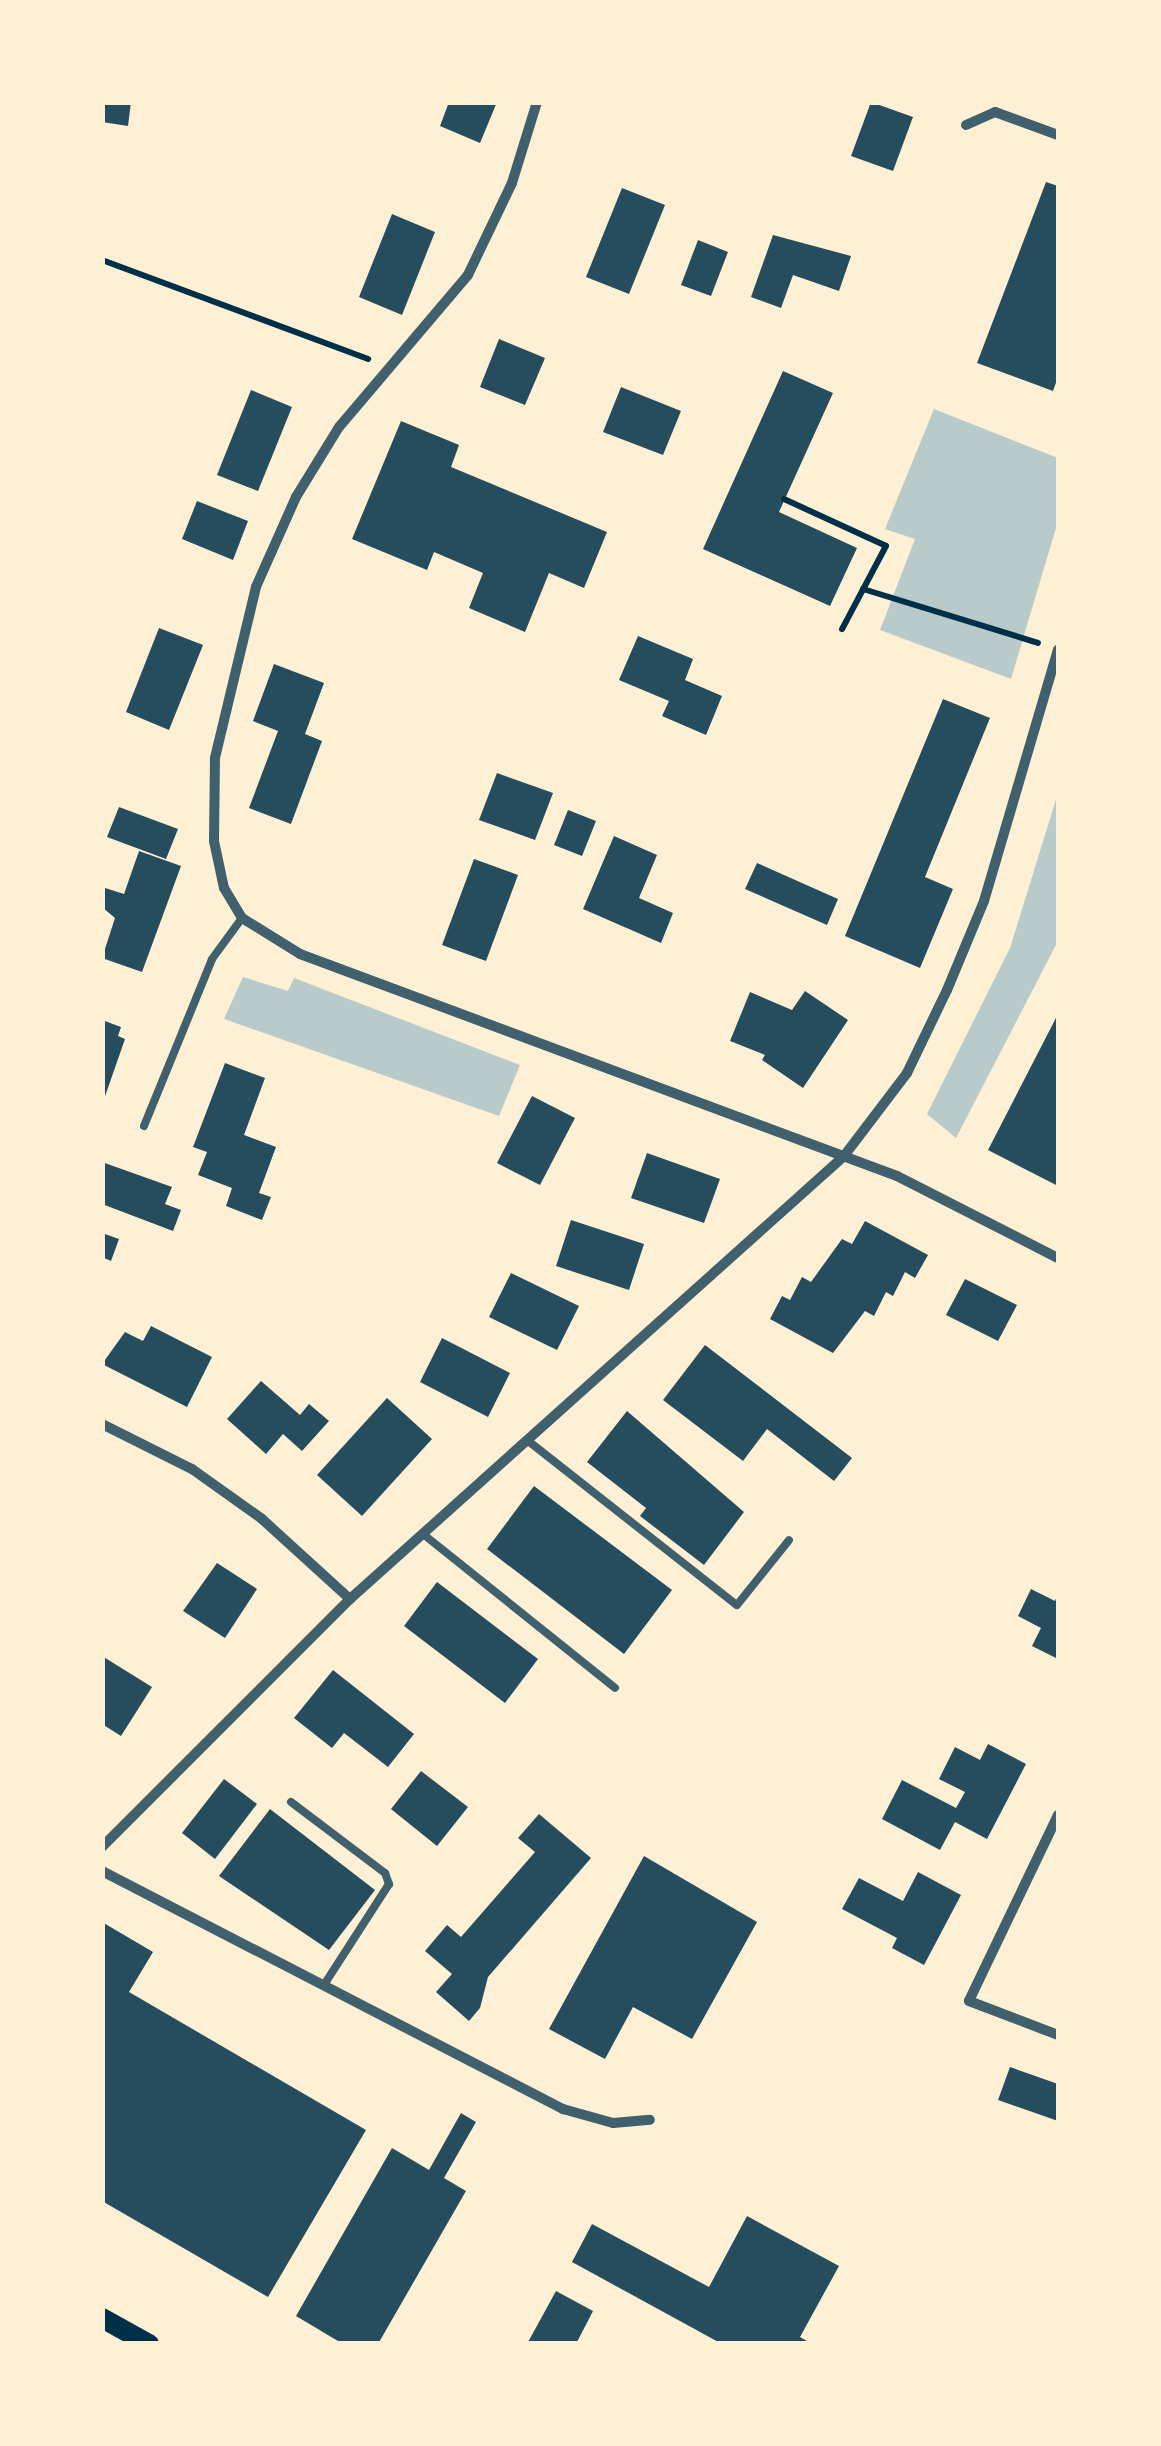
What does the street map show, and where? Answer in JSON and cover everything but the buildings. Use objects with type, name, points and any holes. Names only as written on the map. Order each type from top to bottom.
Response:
[{"type":"main road","points":[[102,2318],[149,2344]]},
{"type":"street","points":[[537,102],[512,183],[468,275],[339,427],[296,497],[256,587],[235,657],[215,758],[214,842],[224,888],[242,918],[300,954],[844,1156],[1058,1258]]},
{"type":"street","points":[[966,125],[996,112],[1058,134]]},
{"type":"street","points":[[102,1847],[350,1600],[844,1156],[906,1074],[947,990],[984,900],[1058,650]]},
{"type":"street","points":[[102,1424],[192,1469],[262,1520],[350,1600]]},
{"type":"street","points":[[1058,1815],[969,2001],[1058,2035]]},
{"type":"street","points":[[102,1871],[563,2109],[613,2124],[650,2120]]},
{"type":"lane","points":[[144,1126],[212,960],[242,918]]},
{"type":"lane","points":[[526,1440],[737,1605],[789,1540]]},
{"type":"lane","points":[[423,1534],[615,1688]]},
{"type":"lane","points":[[291,1802],[385,1874],[389,1884],[324,1985]]},
{"type":"path","points":[[102,260],[391,368]]},
{"type":"path","points":[[784,499],[886,546],[842,629]]},
{"type":"path","points":[[863,589],[1058,650]]},
{"type":"shaded area","points":[[934,409],[1058,458],[1058,521],[1011,679],[880,630],[915,539],[885,529]]},
{"type":"shaded area","points":[[1058,793],[1058,941],[956,1138],[927,1114],[1010,948]]},
{"type":"shaded area","points":[[243,977],[288,991],[294,978],[520,1065],[499,1116],[224,1019]]}]
